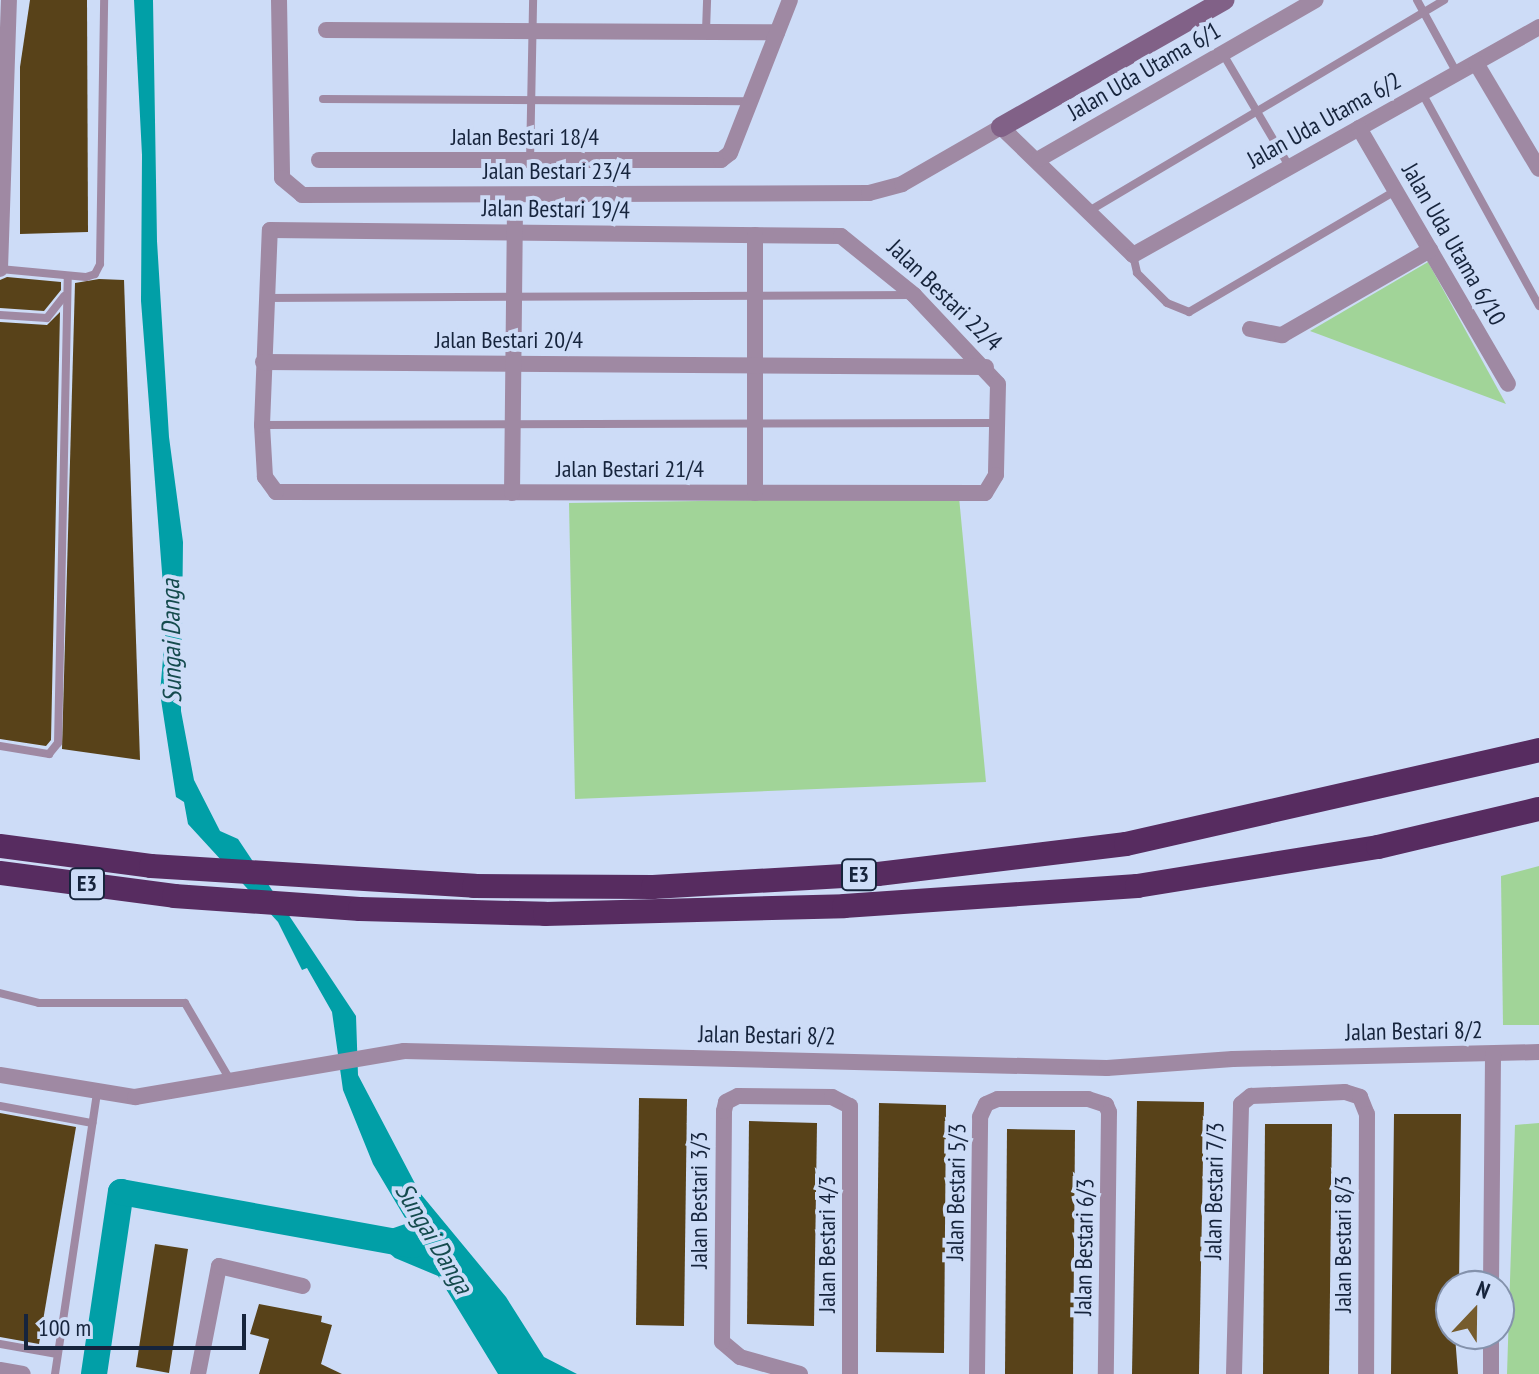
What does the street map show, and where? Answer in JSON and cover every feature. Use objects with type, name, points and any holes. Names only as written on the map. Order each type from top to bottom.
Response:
[{"type":"highway","name":"E3","points":[[0,846],[151,866],[339,881],[653,887],[878,874],[1126,844],[1539,750]]},
{"type":"highway","name":"E3","points":[[0,873],[174,896],[360,909],[545,914],[741,911],[1137,886],[1378,847],[1539,809]]},
{"type":"street","points":[[0,269],[2,126],[9,0]]},
{"type":"street","name":"Jalan Bestari 23/4","points":[[279,0],[282,178],[291,190],[302,195],[869,193],[902,184],[1001,127]]},
{"type":"street","points":[[750,101],[790,0]]},
{"type":"street","points":[[1133,255],[1039,159],[1001,127],[1225,0]]},
{"type":"street","name":"Jalan Uda Utama 6/1","points":[[1039,159],[1316,0]]},
{"type":"street","name":"Jalan Uda Utama 6/2","points":[[1133,255],[1539,28]]},
{"type":"street","points":[[326,30],[777,32]]},
{"type":"street","points":[[1476,63],[1539,169]]},
{"type":"street","name":"Jalan Bestari 18/4","points":[[319,160],[721,160],[730,153],[750,101]]},
{"type":"street","name":"Jalan Uda Utama 6/10","points":[[1359,128],[1508,384]]},
{"type":"street","points":[[512,493],[515,195]]},
{"type":"street","name":"Jalan Bestari 19/4","points":[[265,298],[270,230],[841,236]]},
{"type":"street","points":[[755,235],[755,493]]},
{"type":"street","name":"Jalan Bestari 22/4","points":[[841,236],[914,295],[986,367],[998,384],[996,475],[985,493]]},
{"type":"street","points":[[1250,329],[1282,335],[1430,250]]},
{"type":"street","points":[[262,425],[265,298]]},
{"type":"street","name":"Jalan Bestari 20/4","points":[[263,362],[986,367]]},
{"type":"street","name":"Jalan Bestari 21/4","points":[[262,425],[265,477],[276,492],[985,493]]},
{"type":"street","name":"Jalan Bestari 8/2","points":[[0,1075],[135,1097],[233,1083],[404,1051],[1107,1068],[1233,1059],[1539,1052]]},
{"type":"street","points":[[1491,1270],[1493,1054]]},
{"type":"street","name":"Jalan Bestari 7/3","points":[[1234,1374],[1241,1104],[1251,1096],[1345,1092],[1360,1097],[1367,1114]]},
{"type":"street","name":"Jalan Bestari 3/3","points":[[800,1374],[740,1357],[722,1342],[726,1102],[738,1096],[832,1097],[847,1100],[852,1114]]},
{"type":"street","name":"Jalan Bestari 5/3","points":[[977,1374],[982,1110],[998,1099],[1088,1099],[1106,1105],[1110,1122]]},
{"type":"street","name":"Jalan Bestari 4/3","points":[[850,1374],[852,1114]]},
{"type":"street","name":"Jalan Bestari 8/3","points":[[1366,1374],[1367,1114]]},
{"type":"street","name":"Jalan Bestari 6/3","points":[[1106,1374],[1110,1122]]},
{"type":"street","points":[[198,1374],[219,1266],[303,1286]]},
{"type":"street","points":[[1491,1350],[1491,1374]]},
{"type":"street","points":[[0,1370],[23,1374]]},
{"type":"lane","points":[[0,269],[68,276],[95,274],[102,253],[104,0]]},
{"type":"lane","points":[[530,162],[533,0]]},
{"type":"lane","points":[[706,32],[707,0]]},
{"type":"lane","points":[[1417,0],[1457,73]]},
{"type":"lane","points":[[1089,211],[1444,0]]},
{"type":"lane","points":[[1222,54],[1290,167]]},
{"type":"lane","points":[[1422,93],[1539,306]]},
{"type":"lane","points":[[323,99],[750,101]]},
{"type":"lane","points":[[1133,255],[1137,273],[1167,303],[1189,312],[1396,191]]},
{"type":"lane","points":[[0,746],[49,754],[58,743],[65,295],[68,276]]},
{"type":"lane","points":[[0,315],[47,318],[65,295]]},
{"type":"lane","points":[[265,298],[755,300],[914,295]]},
{"type":"lane","points":[[262,425],[997,423]]},
{"type":"lane","points":[[0,993],[39,1003],[185,1003],[233,1083]]},
{"type":"lane","points":[[55,1374],[97,1092]]},
{"type":"lane","points":[[0,1106],[92,1123]]},
{"type":"lane","points":[[0,1344],[57,1354]]},
{"type":"shaded area","points":[[1428,262],[1506,404],[1310,331]]},
{"type":"shaded area","points":[[959,497],[986,782],[575,799],[569,503]]},
{"type":"shaded area","points":[[1539,866],[1539,1025],[1503,1025],[1501,876]]},
{"type":"shaded area","points":[[1539,1123],[1539,1374],[1507,1374],[1508,1350],[1515,1350],[1515,1270],[1510,1270],[1515,1125]]},
{"type":"water","name":"Sungai Danga","points":[[134,0],[153,0],[157,241],[169,437],[183,542],[181,711],[194,780],[220,831],[238,839],[356,1016],[358,1075],[420,1193],[506,1297],[544,1357],[577,1374],[498,1374],[438,1276],[395,1258],[380,1245],[382,1232],[408,1223],[373,1164],[343,1090],[332,1012],[307,968],[302,970],[278,922],[188,824],[184,802],[176,797],[160,693],[166,624],[141,301],[142,155]]},
{"type":"building","points":[[30,0],[87,0],[88,232],[20,234],[20,67]]},
{"type":"building","points":[[7,277],[61,282],[61,290],[44,311],[0,308],[0,280]]},
{"type":"building","points":[[99,279],[124,280],[140,760],[62,749],[75,283]]},
{"type":"building","points":[[60,312],[51,740],[46,746],[0,739],[0,322],[47,325]]},
{"type":"building","points":[[639,1098],[687,1099],[684,1326],[636,1325]]},
{"type":"building","points":[[1137,1101],[1204,1102],[1199,1374],[1132,1374]]},
{"type":"building","points":[[879,1103],[946,1105],[944,1353],[876,1352]]},
{"type":"building","points":[[0,1113],[76,1127],[39,1344],[0,1337]]},
{"type":"building","points":[[1394,1114],[1461,1114],[1459,1270],[1435,1270],[1435,1350],[1456,1350],[1458,1374],[1391,1374]]},
{"type":"building","points":[[749,1121],[817,1123],[814,1326],[747,1324]]},
{"type":"building","points":[[1265,1124],[1332,1124],[1329,1374],[1263,1374]]},
{"type":"building","points":[[1007,1129],[1075,1130],[1073,1374],[1005,1374]]},
{"type":"building","points":[[155,1244],[188,1249],[169,1373],[136,1367]]},
{"type":"building","points":[[259,1304],[322,1316],[321,1322],[332,1325],[321,1364],[342,1374],[259,1374],[269,1339],[250,1334]]},
{"type":"waterway","name":"Sungai Danga","points":[[94,1374],[121,1192],[413,1245]]}]
